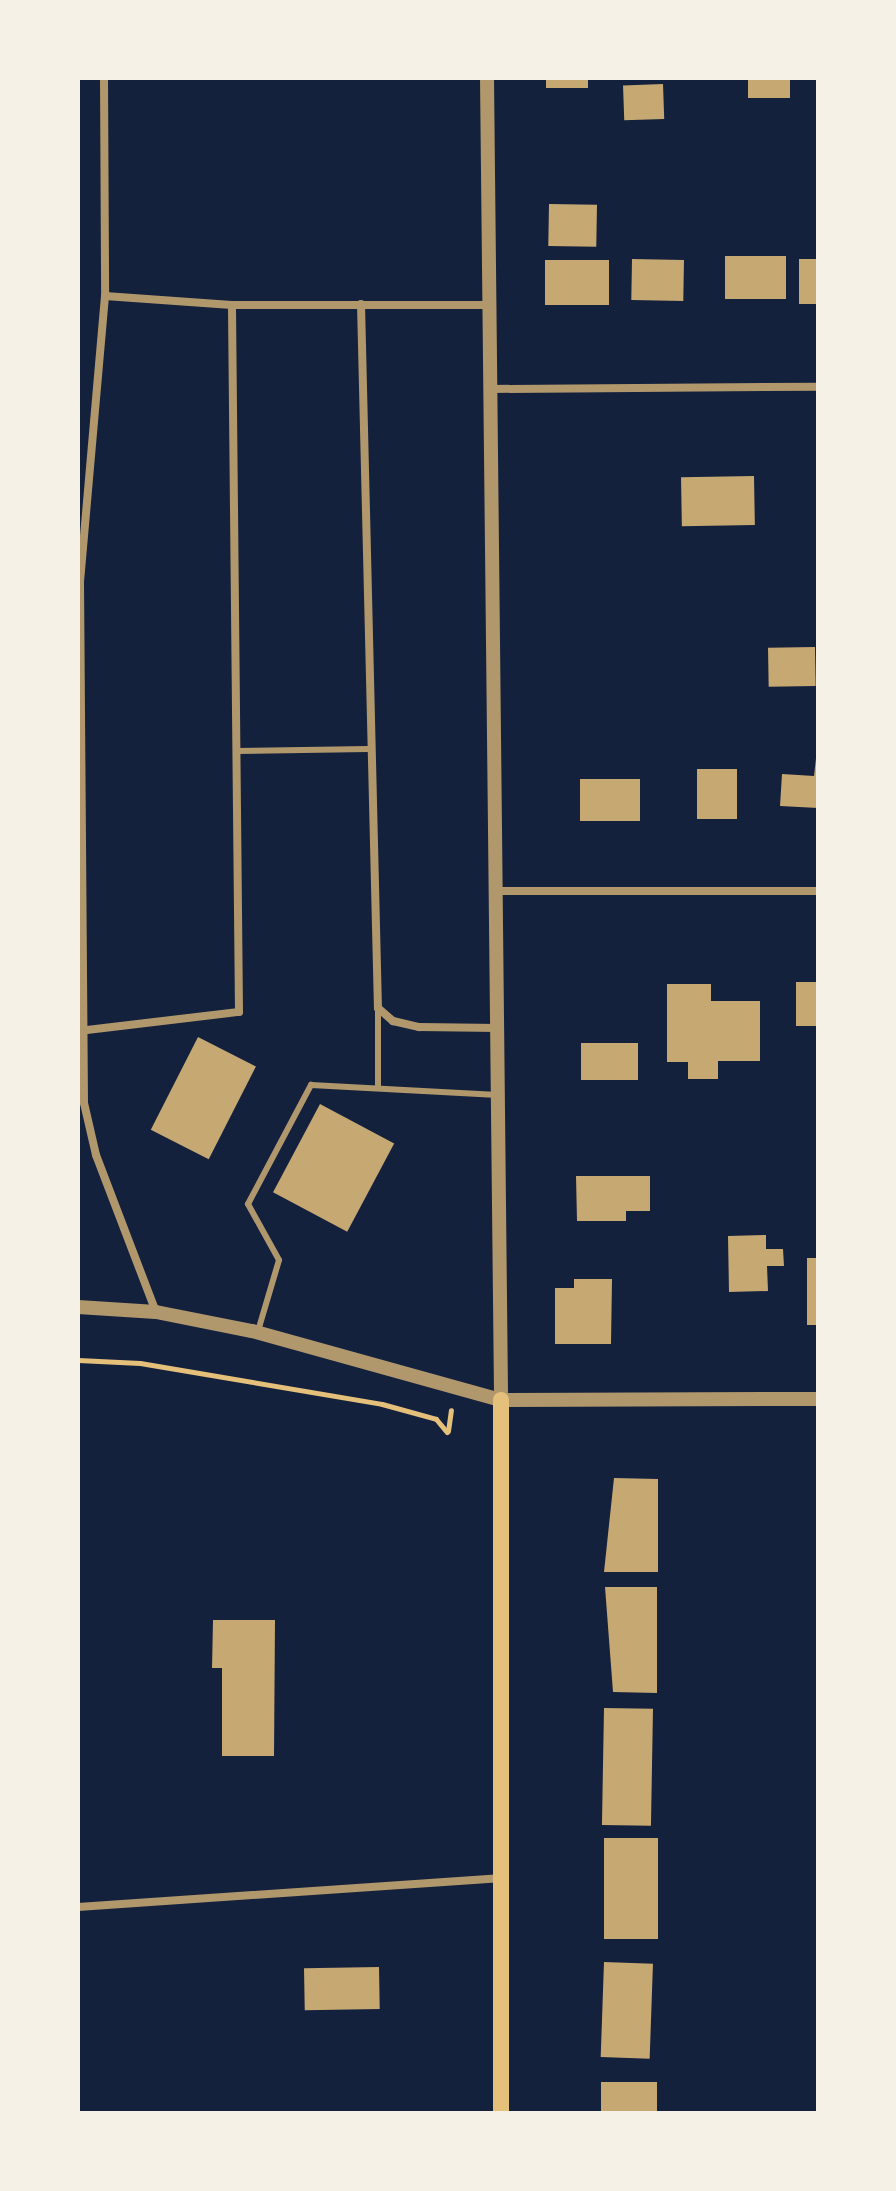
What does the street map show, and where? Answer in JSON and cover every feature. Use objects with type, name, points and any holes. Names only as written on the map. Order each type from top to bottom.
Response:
[{"type":"main road","points":[[501,1400],[501,2113]]},
{"type":"street","points":[[104,78],[105,296],[80,582],[80,780],[87,1030],[84,1103],[96,1155],[156,1312]]},
{"type":"street","points":[[487,78],[501,1400]]},
{"type":"street","points":[[105,296],[232,305],[490,305]]},
{"type":"street","points":[[361,304],[368,749],[378,1008],[393,1021],[419,1027],[498,1028]]},
{"type":"street","points":[[87,1030],[239,1012],[232,305]]},
{"type":"street","points":[[491,389],[818,387]]},
{"type":"street","points":[[497,891],[818,891]]},
{"type":"street","points":[[78,1307],[156,1312],[258,1333],[501,1400],[818,1399]]},
{"type":"street","points":[[78,1907],[499,1878]]},
{"type":"lane","points":[[236,751],[368,749]]},
{"type":"lane","points":[[378,1008],[378,1088]]},
{"type":"lane","points":[[258,1333],[279,1260],[248,1204],[311,1085],[498,1095]]},
{"type":"path","points":[[78,1360],[140,1363],[382,1404],[436,1419],[447,1432]]},
{"type":"building","points":[[546,78],[588,78],[588,88],[546,88]]},
{"type":"building","points":[[748,78],[790,78],[790,98],[748,98]]},
{"type":"building","points":[[663,84],[664,119],[624,120],[623,85]]},
{"type":"building","points":[[549,204],[597,205],[596,247],[548,246]]},
{"type":"building","points":[[725,256],[786,256],[786,299],[725,299]]},
{"type":"building","points":[[632,259],[684,260],[683,301],[631,300]]},
{"type":"building","points":[[799,259],[818,259],[818,304],[799,304]]},
{"type":"building","points":[[545,260],[609,260],[609,305],[545,305]]},
{"type":"building","points":[[754,476],[755,525],[682,526],[681,477]]},
{"type":"building","points":[[815,647],[816,686],[769,687],[768,648]]},
{"type":"building","points":[[818,741],[818,808],[780,806],[782,774],[814,776]]},
{"type":"building","points":[[697,769],[737,769],[737,819],[697,819]]},
{"type":"building","points":[[580,779],[640,779],[640,821],[580,821]]},
{"type":"building","points":[[796,982],[818,982],[818,1026],[796,1026]]},
{"type":"building","points":[[667,984],[711,984],[711,1001],[760,1001],[760,1061],[718,1061],[718,1079],[688,1079],[688,1062],[667,1062]]},
{"type":"building","points":[[198,1037],[256,1067],[209,1159],[151,1130]]},
{"type":"building","points":[[581,1043],[638,1043],[638,1080],[581,1080]]},
{"type":"building","points":[[320,1104],[394,1143],[347,1232],[273,1192]]},
{"type":"building","points":[[576,1176],[650,1176],[650,1211],[626,1211],[626,1221],[577,1221]]},
{"type":"building","points":[[766,1235],[766,1249],[783,1249],[784,1266],[767,1266],[768,1291],[729,1292],[728,1236]]},
{"type":"building","points":[[807,1258],[818,1258],[818,1325],[807,1325]]},
{"type":"building","points":[[574,1279],[612,1279],[611,1344],[555,1344],[555,1288],[574,1288]]},
{"type":"building","points":[[614,1478],[658,1479],[658,1572],[604,1572]]},
{"type":"building","points":[[605,1587],[657,1587],[657,1693],[613,1692]]},
{"type":"building","points":[[213,1620],[275,1620],[274,1756],[222,1756],[222,1668],[212,1668]]},
{"type":"building","points":[[604,1708],[653,1709],[651,1826],[602,1825]]},
{"type":"building","points":[[604,1838],[658,1838],[658,1939],[604,1939]]},
{"type":"building","points":[[604,1962],[653,1964],[650,2059],[601,2057]]},
{"type":"building","points":[[379,1967],[380,2009],[305,2010],[304,1968]]},
{"type":"building","points":[[601,2082],[657,2082],[657,2113],[601,2113]]}]
